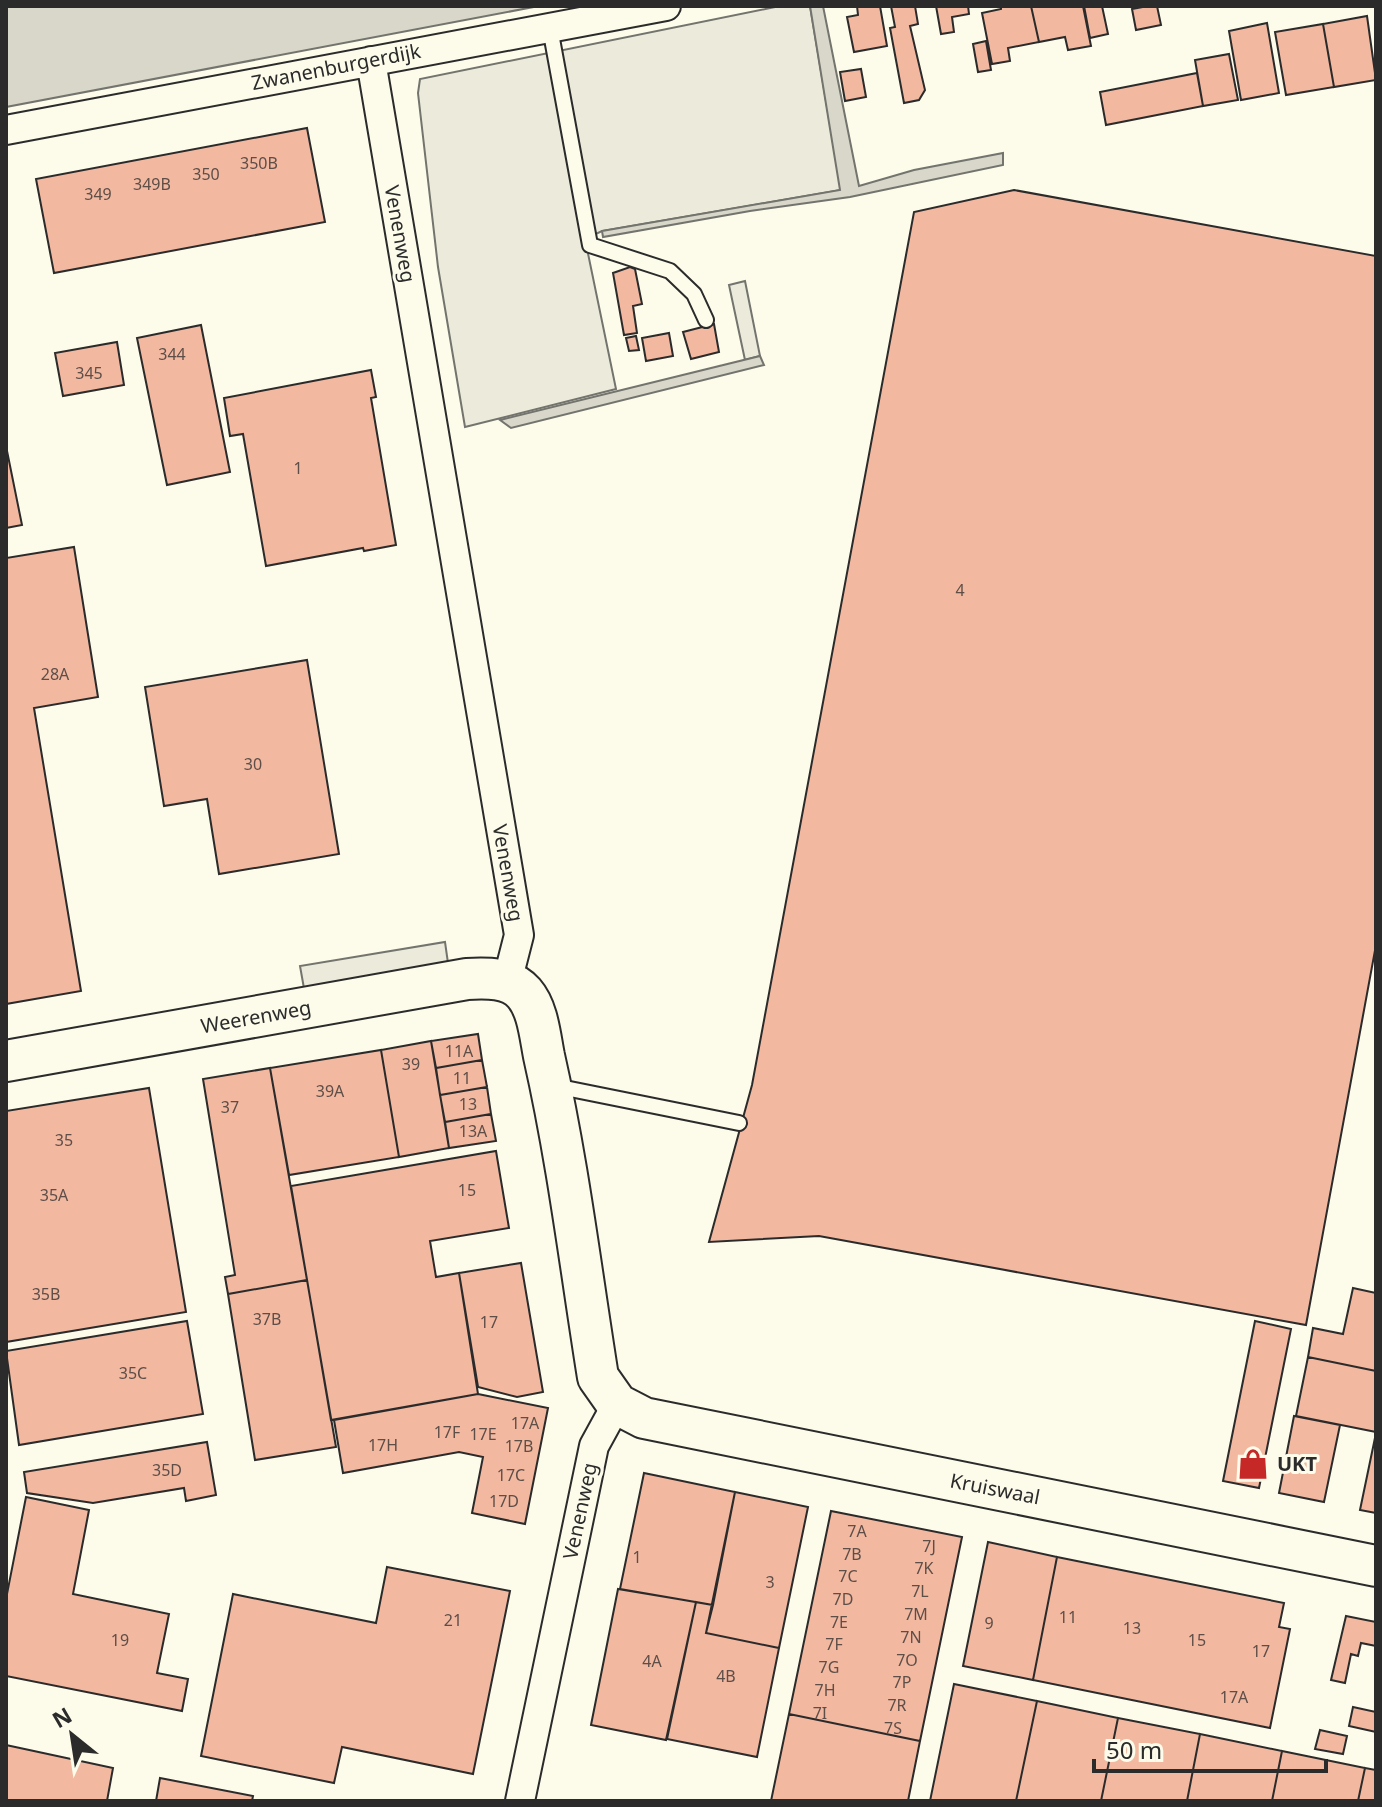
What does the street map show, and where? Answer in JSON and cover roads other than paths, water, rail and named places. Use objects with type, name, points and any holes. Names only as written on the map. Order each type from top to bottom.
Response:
[{"type":"street","name":"Zwanenburgerdijk","points":[[6,130],[666,6]]},
{"type":"street","name":"Venenweg","points":[[371,61],[519,935],[507,982]]},
{"type":"street","name":"Weerenweg","points":[[6,1061],[467,979],[491,978],[507,982]]},
{"type":"street","points":[[507,982],[522,990],[533,1005],[551,1085],[598,1377],[617,1404]]},
{"type":"street","name":"Venenweg","points":[[520,1801],[594,1446],[617,1404]]},
{"type":"street","name":"Kruiswaal","points":[[617,1404],[644,1418],[1376,1566]]},
{"type":"lane","points":[[550,28],[590,245],[670,271],[694,294],[706,320]]},
{"type":"lane","points":[[551,1085],[739,1123]]},
{"type":"place","name":"UKT","points":[[1253,1464]]}]
